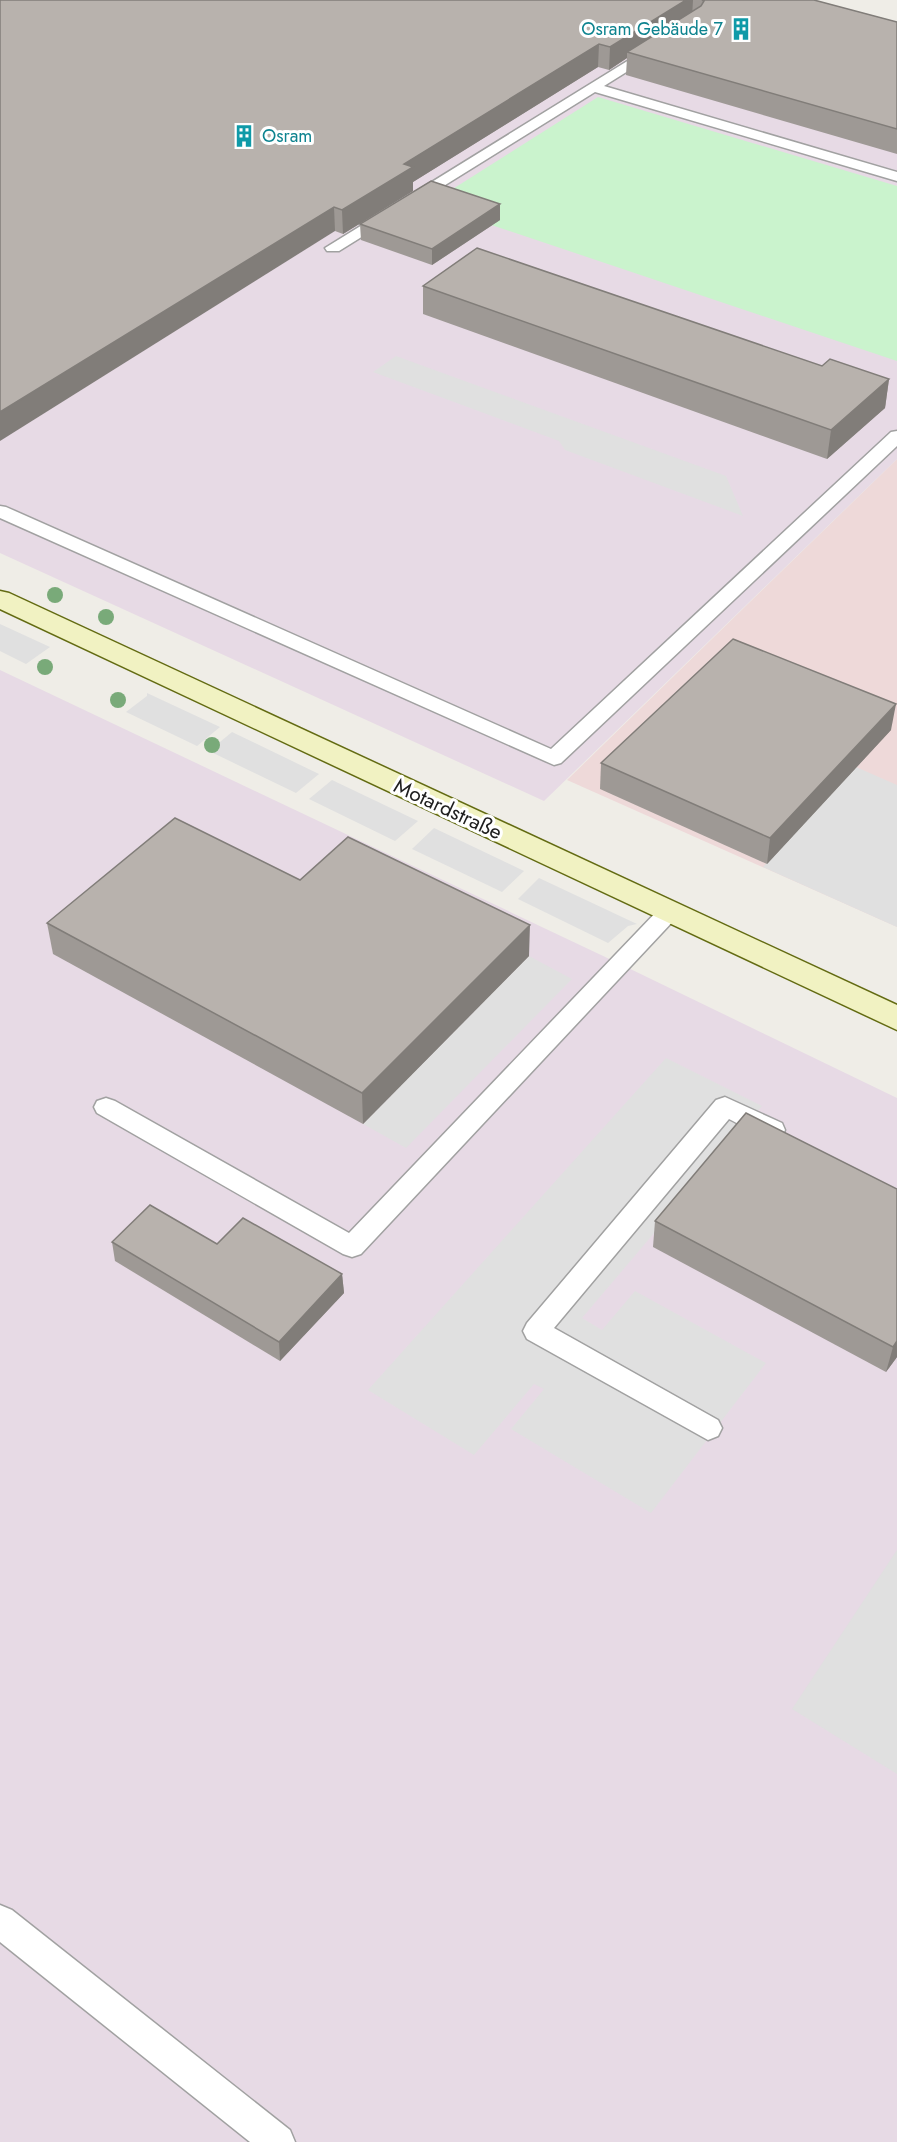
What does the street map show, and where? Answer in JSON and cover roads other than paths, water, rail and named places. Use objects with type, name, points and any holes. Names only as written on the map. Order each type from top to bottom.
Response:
[{"type":"street","name":"Motardstraße","points":[[0,599],[897,1018]]},
{"type":"lane","points":[[333,248],[666,41]]},
{"type":"lane","points":[[593,87],[897,177]]},
{"type":"lane","points":[[0,511],[554,758],[897,436]]},
{"type":"lane","points":[[106,1107],[352,1247],[669,912]]},
{"type":"lane","points":[[708,1428],[536,1331],[725,1106],[799,1143]]},
{"type":"lane","points":[[0,1921],[278,2142]]},
{"type":"place","name":"Osram Gebäude 7","points":[[741,29]]},
{"type":"place","name":"Osram","points":[[244,136]]}]
